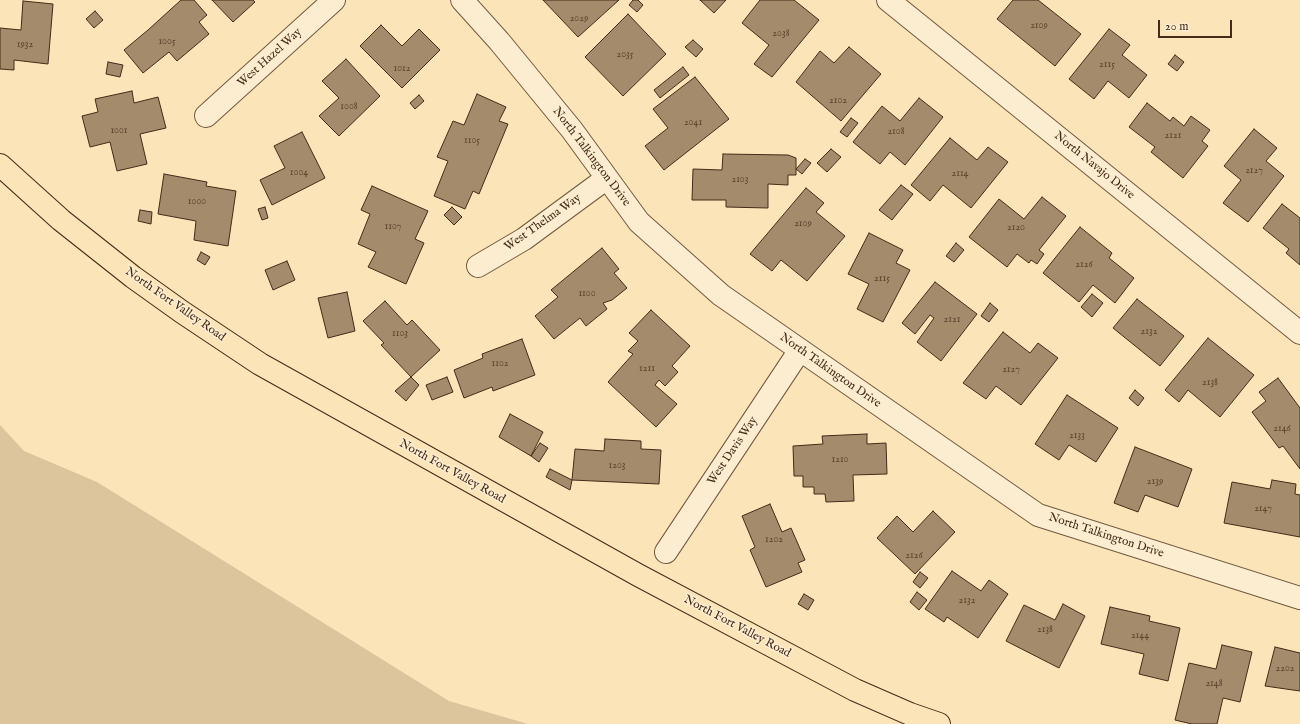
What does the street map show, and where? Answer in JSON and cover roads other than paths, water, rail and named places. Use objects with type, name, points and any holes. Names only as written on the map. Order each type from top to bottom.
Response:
[{"type":"main road","name":"North Fort Valley Road","points":[[0,165],[61,220],[133,277],[260,364],[645,578],[854,690],[910,714],[939,724]]},
{"type":"street","name":"West Hazel Way","points":[[206,116],[334,0]]},
{"type":"street","name":"North Talkington Drive","points":[[462,0],[499,41],[567,124],[639,222],[715,290],[1038,514],[1300,598]]},
{"type":"street","name":"North Navajo Drive","points":[[888,0],[1300,333]]},
{"type":"street","name":"West Thelma Way","points":[[478,266],[524,239],[607,178]]},
{"type":"street","name":"West Davis Way","points":[[666,552],[800,350]]}]
